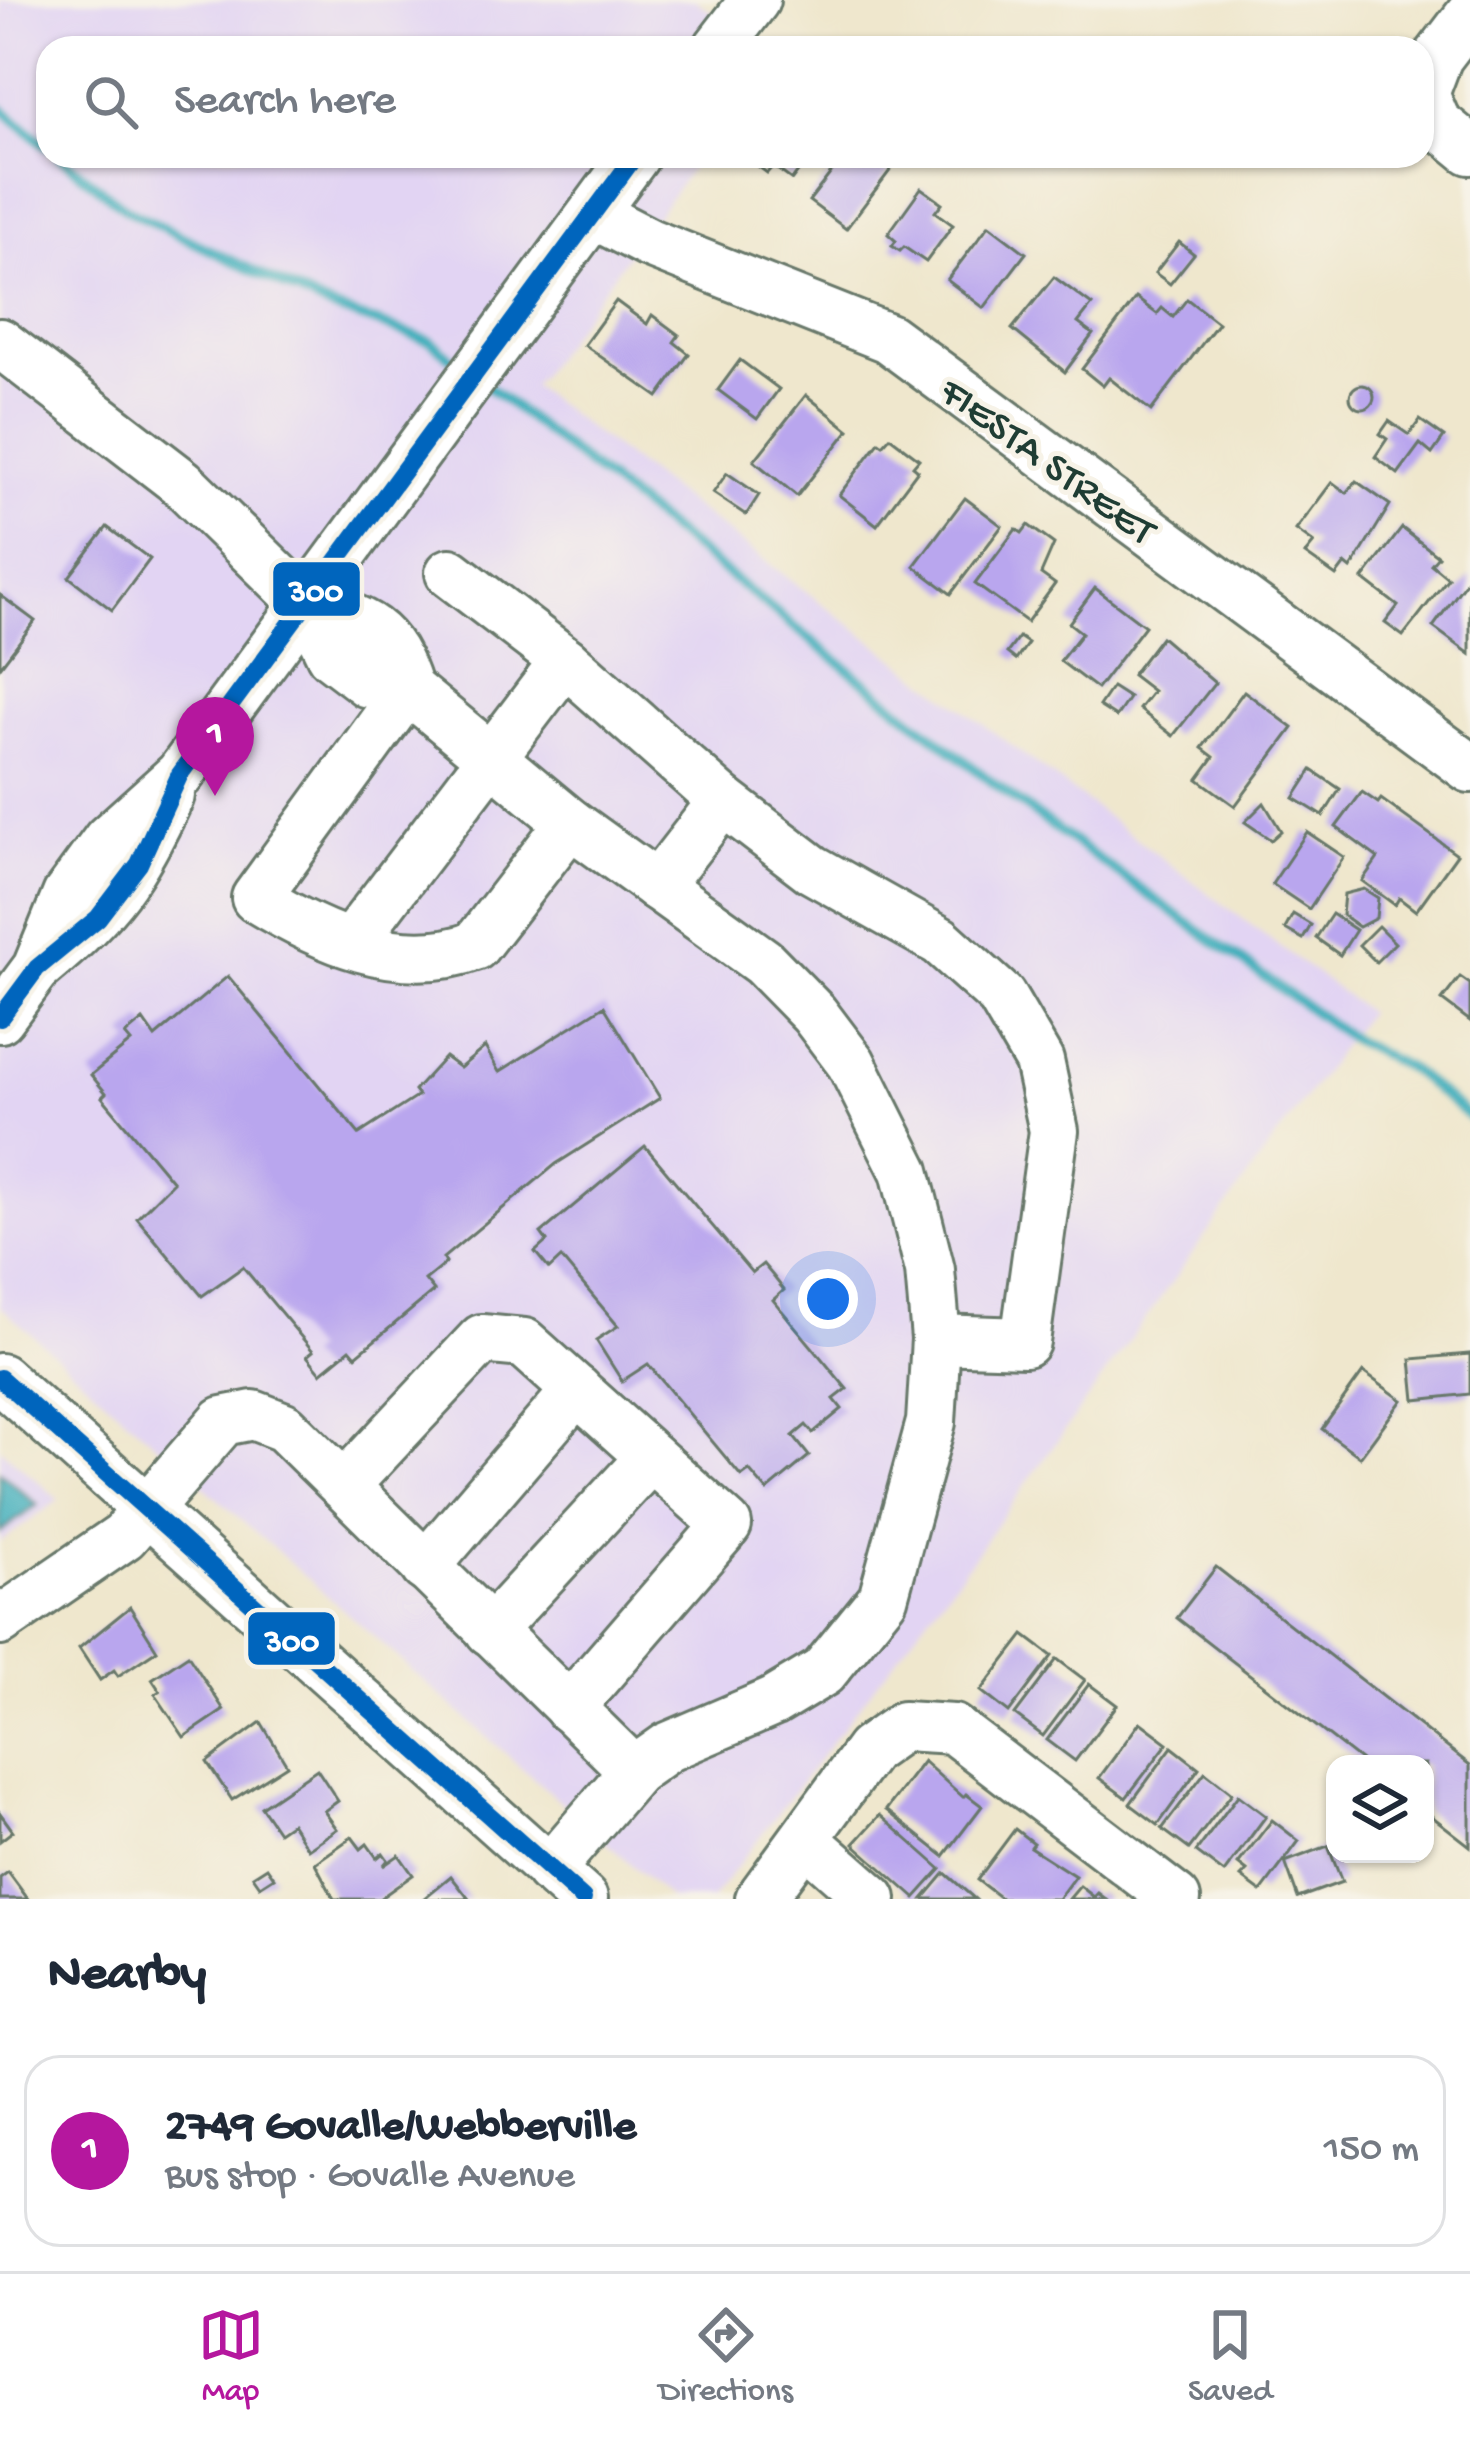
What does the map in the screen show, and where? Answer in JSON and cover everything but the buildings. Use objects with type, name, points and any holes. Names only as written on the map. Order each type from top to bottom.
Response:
[{"type":"street","points":[[727,36],[755,0]]},
{"type":"street","points":[[1434,68],[1470,15]]},
{"type":"street","points":[[1434,117],[1470,150]]},
{"type":"street","points":[[0,1018],[37,968],[76,882],[109,839],[180,774],[626,168]]},
{"type":"street","name":"FIESTA STREET","points":[[592,214],[649,243],[888,338],[1470,768]]},
{"type":"street","points":[[0,343],[182,483],[307,605],[331,655],[368,683],[408,689],[570,824],[763,962],[814,1014],[851,1063],[884,1126],[919,1213],[936,1339],[932,1422],[883,1598],[823,1672],[773,1702],[668,1748],[634,1772],[566,1884],[0,1378]]},
{"type":"street","points":[[450,573],[566,661],[723,801],[812,869],[940,940],[1001,996],[1039,1061],[1054,1132],[1025,1342],[936,1339]]},
{"type":"street","points":[[351,943],[566,661]]},
{"type":"street","points":[[408,689],[256,898],[308,930],[388,954],[425,956],[476,946],[570,824]]},
{"type":"street","points":[[657,886],[723,801]]},
{"type":"street","points":[[344,1486],[482,1339],[524,1342],[727,1525],[569,1708]]},
{"type":"street","points":[[425,1567],[577,1390]]},
{"type":"street","points":[[0,1621],[124,1536],[204,1438],[238,1415],[284,1427],[634,1772]]},
{"type":"street","points":[[490,1631],[651,1457]]},
{"type":"street","points":[[760,1899],[869,1750],[903,1726],[953,1729],[1176,1899]]},
{"type":"street","points":[[805,1840],[872,1899]]},
{"type":"shaded area","points":[[0,0],[695,0],[744,36],[36,36],[36,168],[691,168],[532,386],[1367,1012],[971,1560],[712,1899],[670,1899],[0,1306]]},
{"type":"shaded area","points":[[0,1448],[59,1500],[0,1542]]},
{"type":"water","points":[[0,1472],[37,1505],[0,1532]]},
{"type":"waterway","points":[[0,108],[36,137]]},
{"type":"waterway","points":[[74,168],[127,210],[326,306],[430,341],[463,367]]},
{"type":"waterway","points":[[482,382],[1015,800],[1353,1040],[1410,1069],[1470,1117]]},
{"type":"transit line","name":"300","points":[[0,1018],[37,968],[98,918],[139,864],[180,774],[626,168]]},
{"type":"transit line","name":"300","points":[[0,1378],[583,1899]]},
{"type":"place","name":"2749 Govalle/Webberville","points":[[215,796]]}]
